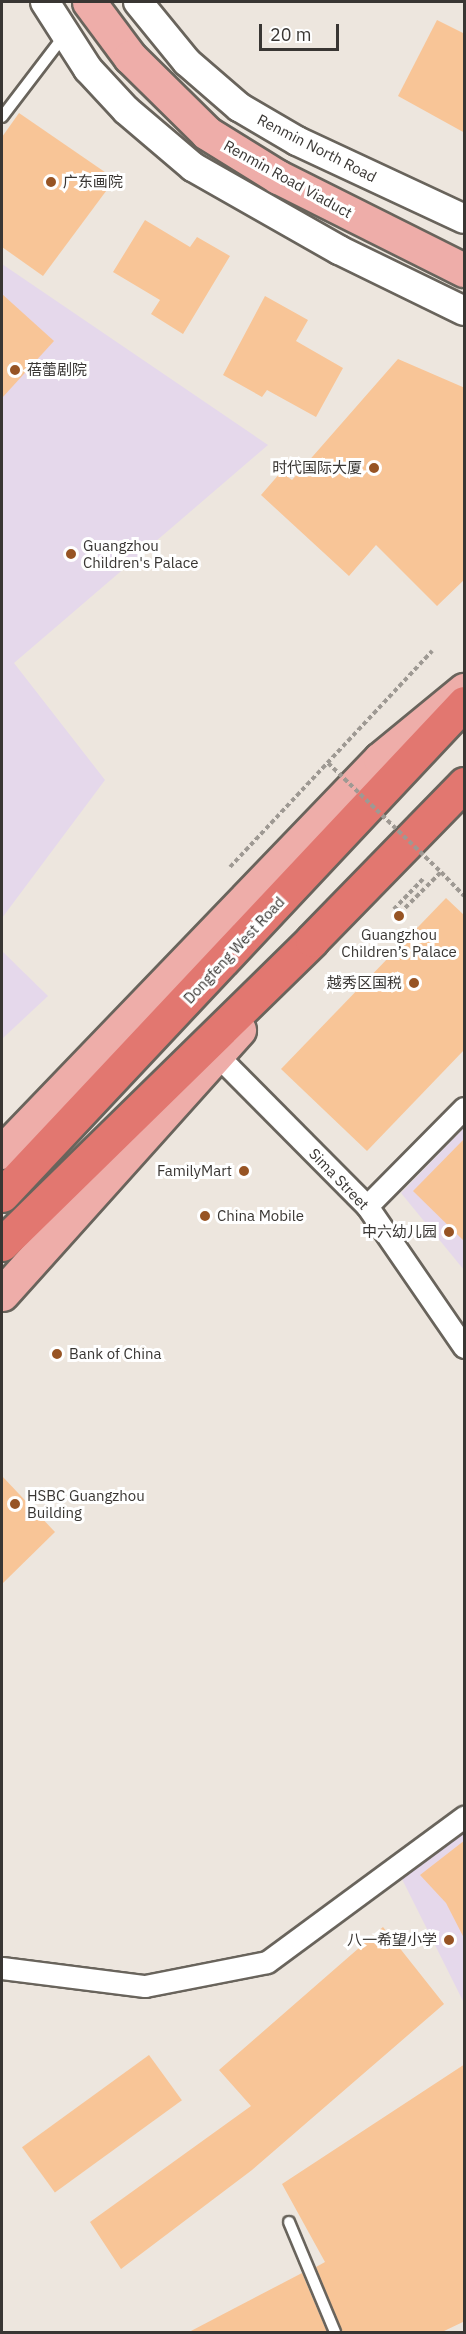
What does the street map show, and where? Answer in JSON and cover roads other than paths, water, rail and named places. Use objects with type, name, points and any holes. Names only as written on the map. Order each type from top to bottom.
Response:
[{"type":"highway","name":"Dongfeng West Road","points":[[2,1195],[465,703]]},
{"type":"highway","points":[[2,1244],[312,940],[465,784]]},
{"type":"main road","points":[[45,2],[64,36],[126,110],[193,167],[339,250],[465,311]]},
{"type":"main road","name":"Renmin Road Viaduct","points":[[89,2],[155,84],[222,144],[278,177],[465,270]]},
{"type":"main road","name":"Renmin North Road","points":[[138,2],[187,62],[238,107],[297,141],[465,219]]},
{"type":"main road","name":"Dongfeng West Road","points":[[2,1152],[380,759],[465,690]]},
{"type":"main road","points":[[2,1294],[217,1055],[312,940]]},
{"type":"street","name":"Sima Street","points":[[217,1055],[367,1206],[465,1347]]},
{"type":"street","points":[[367,1206],[465,1108]]},
{"type":"street","points":[[2,1968],[145,1986],[267,1962],[465,1817]]},
{"type":"lane","points":[[2,117],[64,36]]},
{"type":"lane","points":[[289,2222],[336,2332]]},
{"type":"place","name":"广东画院","points":[[51,182]]},
{"type":"place","name":"蓓蕾剧院","points":[[15,370]]},
{"type":"place","name":"时代国际大厦","points":[[374,468]]},
{"type":"place","name":"Guangzhou Children's Palace","points":[[71,554]]},
{"type":"place","name":"Guangzhou Children’s Palace","points":[[399,916]]},
{"type":"place","name":"越秀区国税","points":[[414,983]]},
{"type":"place","name":"FamilyMart","points":[[244,1171]]},
{"type":"place","name":"China Mobile","points":[[205,1216]]},
{"type":"place","name":"中六幼儿园","points":[[449,1232]]},
{"type":"place","name":"Bank of China","points":[[57,1354]]},
{"type":"place","name":"HSBC Guangzhou Building","points":[[15,1504]]},
{"type":"place","name":"八一希望小学","points":[[449,1940]]}]
